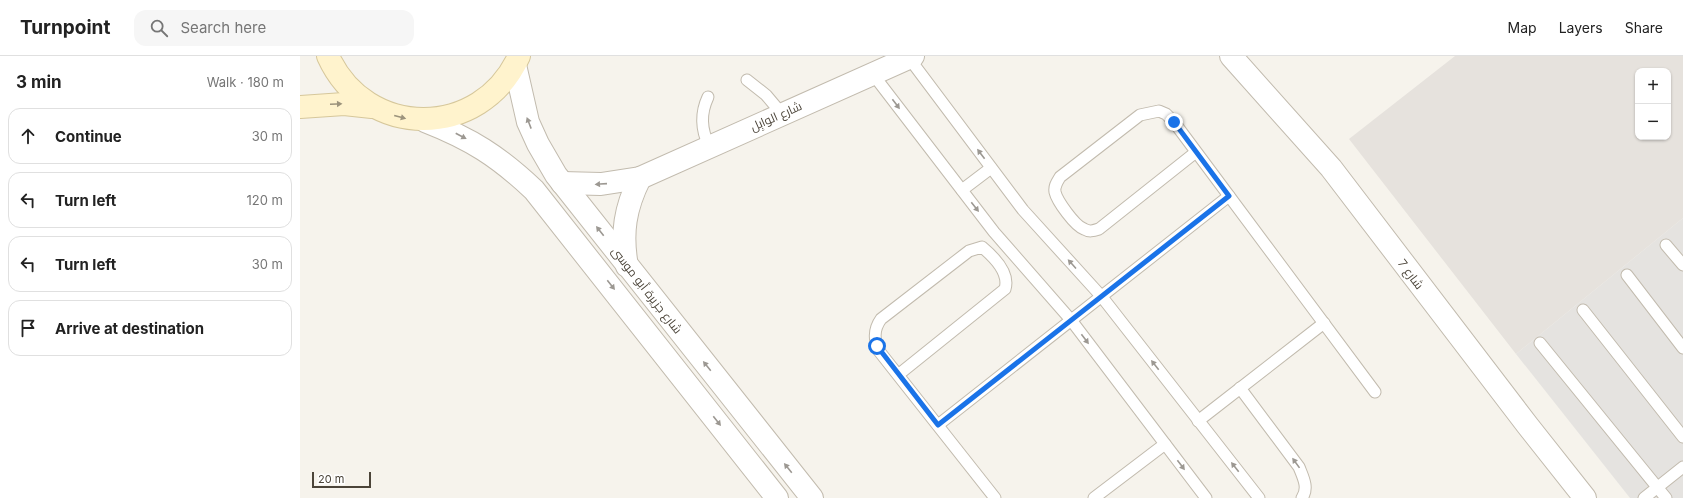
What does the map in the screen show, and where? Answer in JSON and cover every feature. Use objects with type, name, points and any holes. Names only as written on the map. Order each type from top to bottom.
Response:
[{"type":"main road","points":[[328,56],[333,67],[344,82],[357,96],[373,107],[389,114],[425,121],[461,112],[477,104],[492,94],[504,80],[517,60]]},
{"type":"main road","points":[[300,107],[344,104],[373,107]]},
{"type":"street","name":"شارع 7","points":[[1231,56],[1331,168],[1523,420],[1585,498]]},
{"type":"street","name":"شارع الوابِل","points":[[562,183],[601,184],[640,178],[872,73],[911,57]]},
{"type":"street","name":"شارع جزيرة أبو موسى","points":[[517,60],[528,122],[538,144],[556,175],[812,498]]},
{"type":"street","points":[[425,121],[455,133],[484,148],[510,168],[534,190],[777,498]]},
{"type":"street","points":[[627,266],[623,248],[623,230],[628,206],[640,178]]},
{"type":"lane","points":[[911,57],[1023,210],[1102,297],[1259,498]]},
{"type":"lane","points":[[872,73],[994,232],[1071,320],[1206,498]]},
{"type":"lane","points":[[747,80],[766,95],[782,114]]},
{"type":"lane","points":[[708,97],[704,106],[702,127],[709,146]]},
{"type":"lane","points":[[1196,152],[1099,229],[1090,231],[1082,229],[1071,217],[1059,200],[1055,191],[1055,184],[1060,177],[1140,115],[1150,112],[1166,114],[1196,152],[1375,392]]},
{"type":"lane","points":[[962,190],[991,168]]},
{"type":"lane","points":[[938,425],[1229,196]]},
{"type":"lane","points":[[1666,245],[1683,265]]},
{"type":"lane","points":[[898,375],[1005,289],[1007,282],[1005,275],[993,258],[982,247],[969,251],[888,314],[876,326],[875,342],[879,351],[995,498]]},
{"type":"lane","points":[[1627,275],[1683,348]]},
{"type":"lane","points":[[1582,310],[1683,436]]},
{"type":"lane","points":[[1198,421],[1324,323]]},
{"type":"lane","points":[[1540,343],[1666,498]]},
{"type":"lane","points":[[1240,388],[1299,467],[1305,482],[1305,494],[1302,498]]},
{"type":"lane","points":[[1094,498],[1165,444]]},
{"type":"lane","points":[[1644,498],[1683,467]]},
{"type":"shaded area","points":[[1455,56],[1683,56],[1683,218],[1516,354],[1349,139]]},
{"type":"shaded area","points":[[1683,218],[1683,498],[1630,498],[1516,354]]},
{"type":"route","points":[[877,346],[879,351],[938,425],[1229,196],[1174,122]]}]
